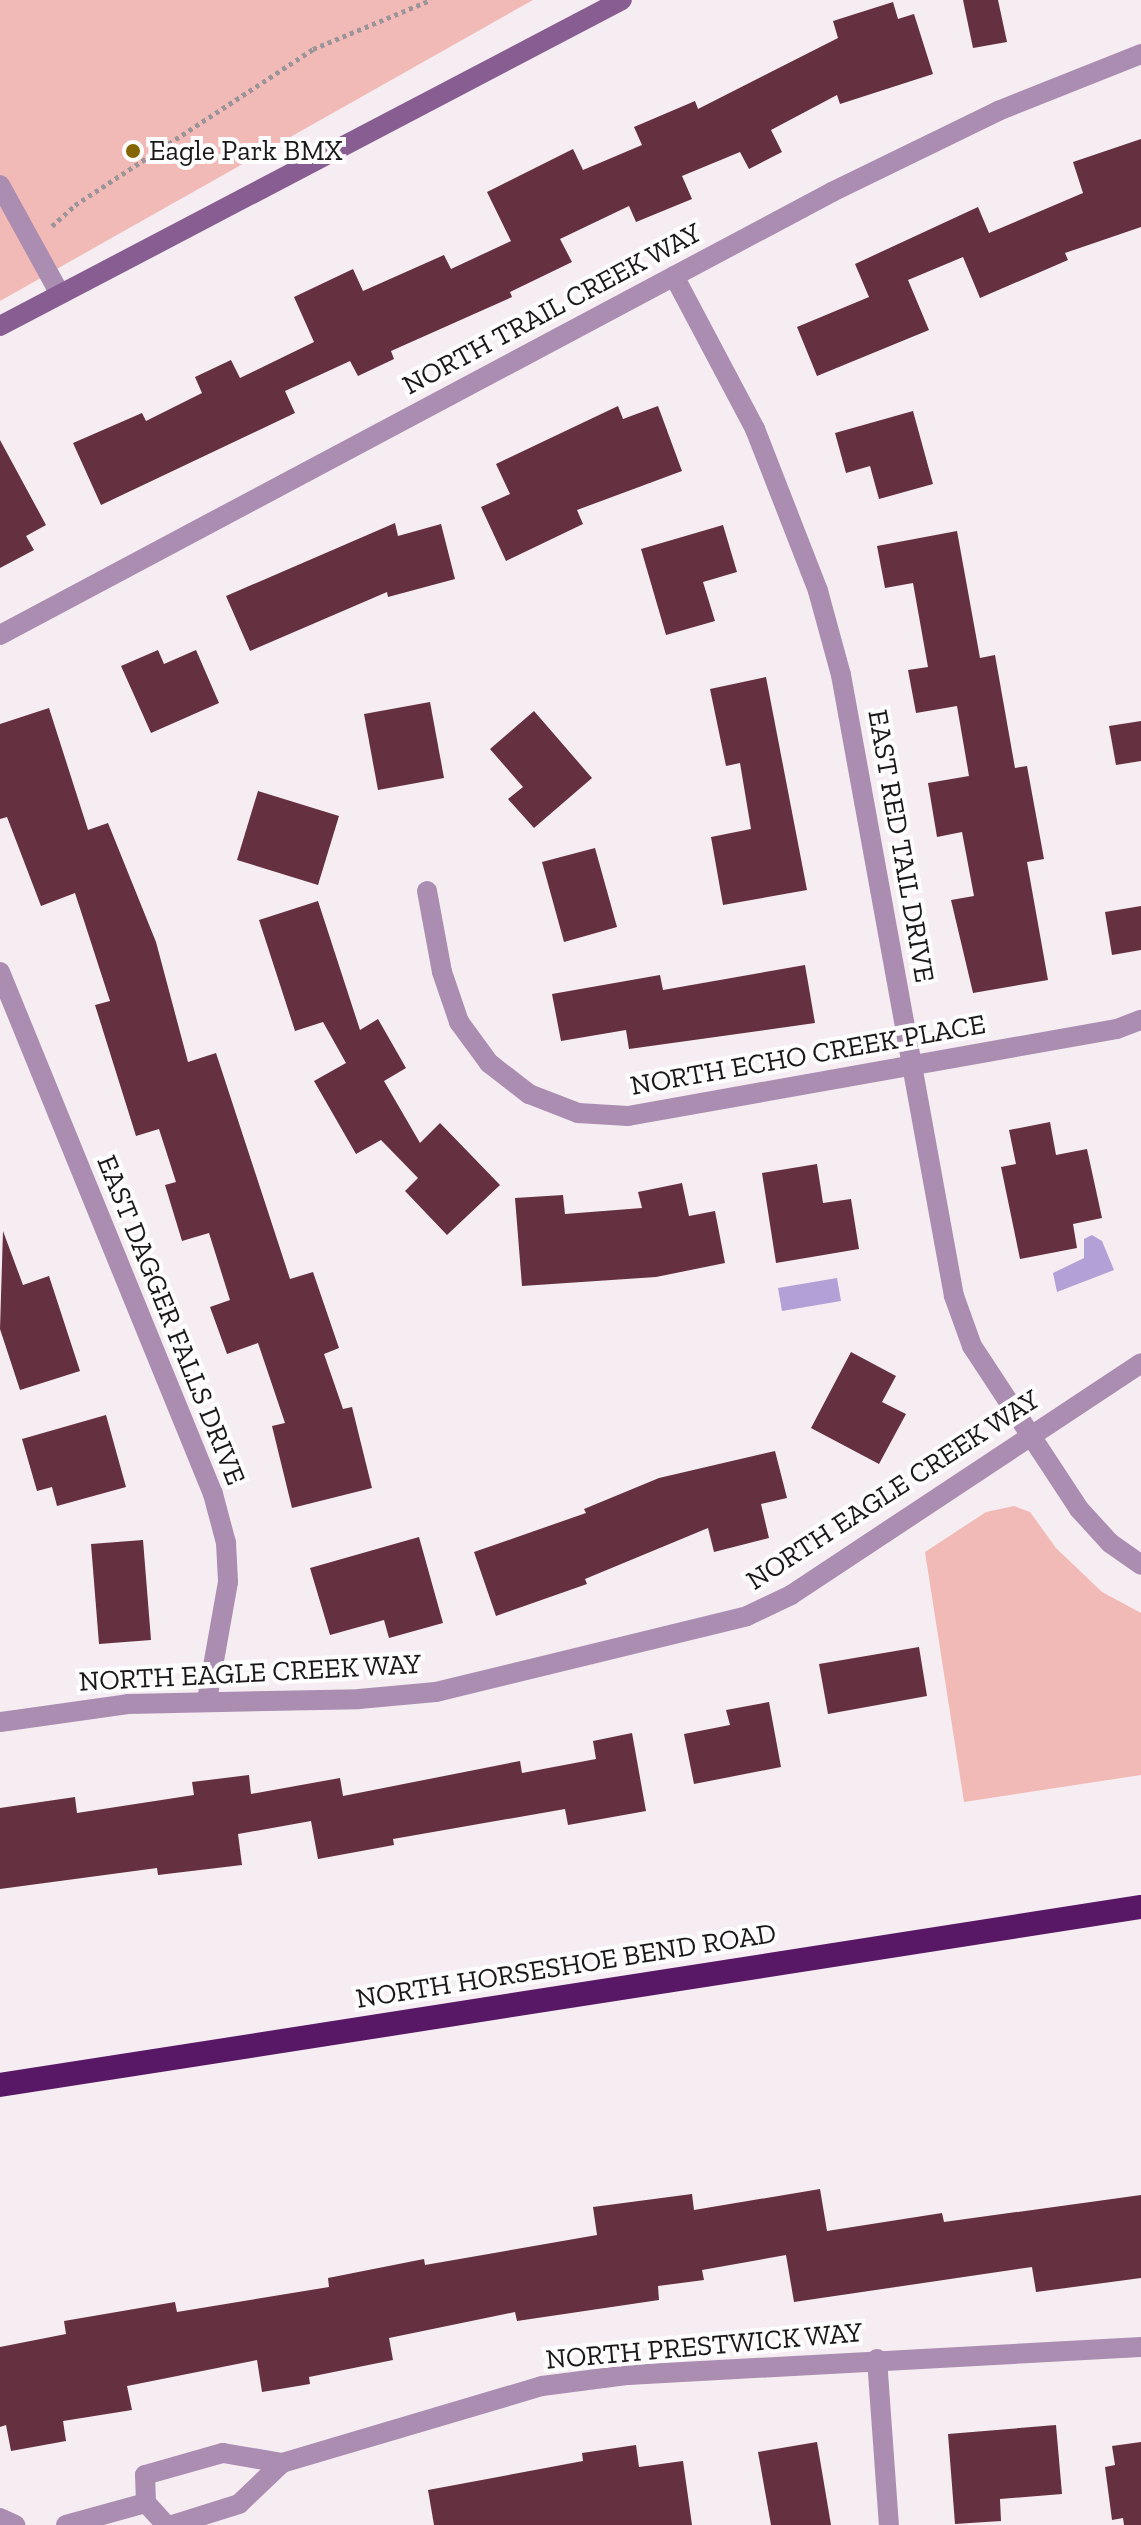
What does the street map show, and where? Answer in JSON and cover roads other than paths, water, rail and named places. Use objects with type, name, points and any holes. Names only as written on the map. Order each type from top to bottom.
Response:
[{"type":"highway","name":"NORTH HORSESHOE BEND ROAD","points":[[0,2085],[1141,1907]]},
{"type":"street","points":[[0,326],[622,0]]},
{"type":"street","name":"NORTH TRAIL CREEK WAY","points":[[0,635],[674,276],[998,111],[1141,54]]},
{"type":"street","points":[[0,185],[60,294]]},
{"type":"street","name":"EAST RED TAIL DRIVE","points":[[674,276],[755,429],[818,591],[841,675],[954,1296],[972,1346],[1079,1509],[1110,1543],[1141,1565]]},
{"type":"street","name":"NORTH ECHO CREEK PLACE","points":[[427,891],[442,972],[459,1022],[489,1063],[519,1086],[578,1113],[628,1116],[913,1066],[1141,1020]]},
{"type":"street","name":"EAST DAGGER FALLS DRIVE","points":[[0,972],[213,1494],[226,1543],[228,1582],[207,1700]]},
{"type":"street","name":"NORTH EAGLE CREEK WAY","points":[[0,1722],[128,1704],[359,1699],[436,1692],[747,1616],[791,1595],[1141,1363]]},
{"type":"street","name":"NORTH PRESTWICK WAY","points":[[282,2463],[239,2504],[169,2525],[146,2503],[145,2475],[223,2453],[282,2463],[542,2386],[628,2375],[877,2359],[1141,2347]]},
{"type":"street","points":[[877,2359],[889,2525]]},
{"type":"street","points":[[66,2525],[100,2520],[146,2503]]},
{"type":"street","points":[[0,2518],[15,2525]]},
{"type":"place","name":"Eagle Park BMX","points":[[133,151]]}]
